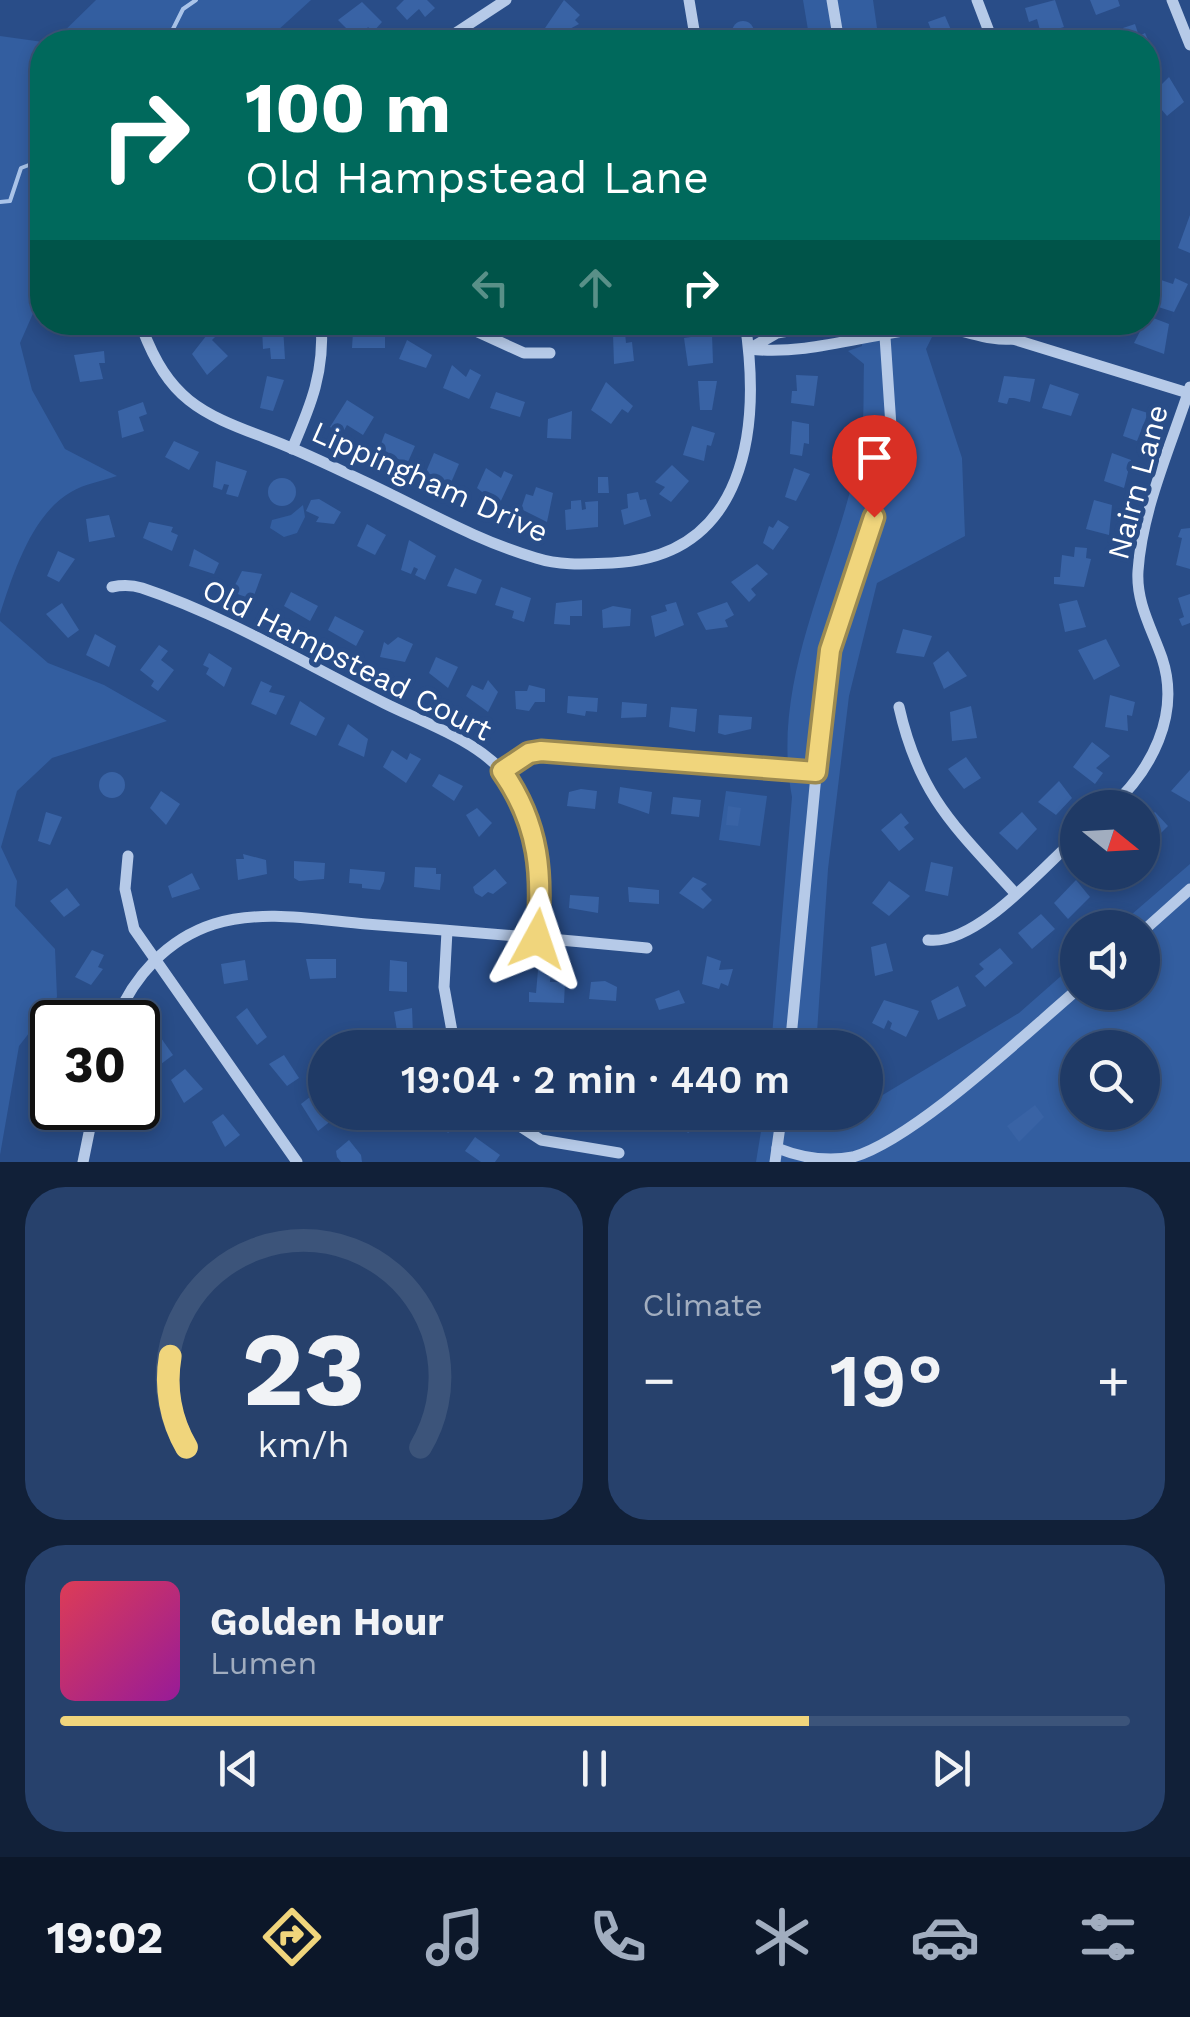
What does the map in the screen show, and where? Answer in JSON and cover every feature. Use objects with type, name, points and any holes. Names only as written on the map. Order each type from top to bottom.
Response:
[{"type":"street","points":[[460,30],[506,0]]},
{"type":"street","points":[[689,0],[694,30]]},
{"type":"street","points":[[832,0],[837,30]]},
{"type":"street","points":[[977,0],[988,30]]},
{"type":"street","points":[[1172,0],[1190,45]]},
{"type":"street","name":"Lippingham Drive","points":[[145,335],[164,376],[190,404],[224,424],[292,448],[537,558],[574,564],[638,560],[691,538],[731,490],[752,424],[747,335]]},
{"type":"street","points":[[292,448],[322,370],[321,335]]},
{"type":"street","points":[[485,335],[524,353],[550,352]]},
{"type":"street","points":[[749,349],[775,335]]},
{"type":"street","points":[[749,349],[777,352],[854,335]]},
{"type":"street","points":[[792,1030],[830,650],[888,467],[893,407],[886,335]]},
{"type":"street","points":[[972,335],[1013,339],[1189,390]]},
{"type":"street","points":[[1008,335],[1013,339]]},
{"type":"street","points":[[1013,339],[1014,335]]},
{"type":"street","name":"Nairn Lane","points":[[1127,790],[1140,777],[1164,724],[1164,663],[1143,610],[1138,575],[1146,526],[1189,390]]},
{"type":"street","name":"Old Hampstead Court","points":[[112,587],[138,587],[242,632],[457,740],[502,771],[520,798],[541,863],[537,939]]},
{"type":"street","points":[[899,707],[914,765],[932,800],[1014,892]]},
{"type":"street","points":[[502,771],[529,753],[541,751],[816,772]]},
{"type":"street","points":[[928,940],[964,936],[1060,852]]},
{"type":"street","points":[[128,856],[127,908],[154,961],[297,1162]]},
{"type":"street","points":[[1160,916],[1190,889]]},
{"type":"street","points":[[125,1000],[154,961],[196,931],[254,917],[647,948]]},
{"type":"street","points":[[447,931],[444,987],[451,1030]]},
{"type":"street","points":[[778,1148],[826,1160],[870,1150],[989,1064],[1060,1003]]},
{"type":"street","points":[[83,1162],[90,1130]]},
{"type":"street","points":[[526,1130],[542,1140],[619,1153]]},
{"type":"street","points":[[775,1162],[780,1130]]},
{"type":"shaded area","points":[[96,0],[311,0],[278,30],[65,30]]},
{"type":"shaded area","points":[[803,0],[873,0],[877,30],[808,30]]},
{"type":"shaded area","points":[[0,36],[30,40],[30,320],[20,343],[32,390],[65,449],[117,476],[76,489],[45,515],[26,546],[0,614]]},
{"type":"shaded area","points":[[885,335],[932,337],[926,349],[962,458],[965,536],[877,583],[849,696],[828,869],[817,1030],[773,1030],[792,797],[787,752],[790,708],[798,664],[862,438],[864,364],[848,351],[862,346],[861,339]]},
{"type":"shaded area","points":[[303,505],[305,517],[297,533],[284,537],[270,528],[272,520],[291,515]]},
{"type":"shaded area","points":[[0,621],[48,663],[104,685],[167,721],[52,758],[17,791],[1,847],[17,881],[15,906],[55,949],[57,997],[30,1000],[30,1032],[19,1046],[0,1155]]},
{"type":"shaded area","points":[[726,791],[767,796],[760,846],[719,840]]},
{"type":"shaded area","points":[[1190,864],[1190,1162],[756,1162],[761,1130],[883,1130],[883,1095],[1019,1013],[1060,977],[1060,1010],[1160,1010],[1160,910],[1137,910]]},
{"type":"building","points":[[404,0],[427,0],[435,8],[425,17],[419,9],[407,20],[396,8]]},
{"type":"building","points":[[564,0],[580,15],[575,20],[579,24],[568,30],[544,30]]},
{"type":"building","points":[[1055,0],[1064,27],[1040,30],[1037,19],[1029,22],[1025,8]]},
{"type":"building","points":[[1090,0],[1118,0],[1120,6],[1096,15]]},
{"type":"building","points":[[362,2],[382,22],[375,30],[368,27],[348,30],[338,20]]},
{"type":"building","points":[[945,16],[951,30],[931,30],[928,22]]},
{"type":"building","points":[[743,21],[754,30],[732,30]]},
{"type":"building","points":[[1169,77],[1184,102],[1167,116],[1160,108],[1160,86]]},
{"type":"building","points":[[1190,215],[1190,253],[1178,248]]},
{"type":"building","points":[[1175,278],[1188,284],[1174,312],[1160,308],[1160,280],[1173,284]]},
{"type":"building","points":[[1160,321],[1169,324],[1164,354],[1134,343],[1138,335],[1160,335]]},
{"type":"building","points":[[207,335],[215,335],[212,340],[228,356],[207,375],[192,354]]},
{"type":"building","points":[[262,335],[284,335],[285,359],[271,359],[270,348],[263,349]]},
{"type":"building","points":[[353,335],[385,335],[385,348],[352,348]]},
{"type":"building","points":[[613,335],[625,335],[626,343],[632,342],[634,361],[614,364]]},
{"type":"building","points":[[712,335],[713,363],[688,366],[684,338]]},
{"type":"building","points":[[407,340],[432,355],[426,368],[399,359]]},
{"type":"building","points":[[104,351],[105,363],[99,363],[103,379],[80,382],[74,355]]},
{"type":"building","points":[[452,365],[466,377],[470,369],[481,375],[469,399],[443,388]]},
{"type":"building","points":[[796,375],[818,376],[814,406],[791,403],[792,391],[797,391]]},
{"type":"building","points":[[267,376],[284,380],[273,411],[260,408]]},
{"type":"building","points":[[1004,376],[1035,379],[1030,402],[1009,398],[1007,404],[998,402]]},
{"type":"building","points":[[698,381],[717,381],[712,410],[700,410]]},
{"type":"building","points":[[606,382],[633,406],[628,413],[622,409],[611,424],[591,410]]},
{"type":"building","points":[[1050,384],[1079,394],[1071,416],[1042,408]]},
{"type":"building","points":[[496,392],[525,402],[520,417],[490,408]]},
{"type":"building","points":[[347,400],[374,417],[363,435],[347,425],[342,434],[330,427]]},
{"type":"building","points":[[143,402],[147,414],[139,417],[144,431],[122,438],[118,411]]},
{"type":"building","points":[[1132,408],[1148,413],[1137,441],[1123,436]]},
{"type":"building","points":[[572,411],[571,439],[547,438],[548,419]]},
{"type":"building","points":[[792,421],[809,424],[809,444],[804,443],[802,456],[790,454]]},
{"type":"building","points":[[692,426],[715,433],[711,446],[707,445],[704,461],[683,455]]},
{"type":"building","points":[[385,433],[415,446],[408,462],[382,454],[379,449]]},
{"type":"building","points":[[174,441],[199,452],[189,470],[165,457]]},
{"type":"building","points":[[434,453],[459,464],[450,485],[426,472]]},
{"type":"building","points":[[1112,453],[1131,460],[1124,488],[1104,481]]},
{"type":"building","points":[[216,461],[247,471],[238,497],[226,494],[229,485],[224,484],[222,490],[213,487]]},
{"type":"building","points":[[672,465],[689,481],[671,502],[659,494],[665,487],[655,482]]},
{"type":"building","points":[[486,468],[501,478],[504,471],[513,475],[499,505],[477,488]]},
{"type":"building","points":[[794,468],[810,474],[796,501],[785,497]]},
{"type":"building","points":[[598,477],[608,477],[609,493],[598,493]]},
{"type":"building","points":[[282,478],[292,482],[296,492],[292,502],[282,506],[272,502],[268,492],[272,482]]},
{"type":"building","points":[[536,487],[553,493],[547,522],[521,509],[526,494],[533,496]]},
{"type":"building","points":[[638,492],[640,500],[646,499],[651,516],[624,525],[621,510],[628,508],[627,494]]},
{"type":"building","points":[[319,499],[341,512],[334,524],[316,522],[319,517],[306,511],[311,500]]},
{"type":"building","points":[[581,500],[582,510],[586,509],[585,502],[598,501],[598,527],[566,530],[565,510],[571,509],[571,501]]},
{"type":"building","points":[[1094,500],[1112,505],[1109,535],[1086,529]]},
{"type":"building","points":[[109,515],[115,537],[89,542],[86,519]]},
{"type":"building","points":[[778,520],[789,527],[773,550],[763,543],[769,526],[773,528]]},
{"type":"building","points":[[149,522],[173,527],[171,532],[178,535],[172,551],[143,538]]},
{"type":"building","points":[[367,524],[386,535],[375,555],[357,546]]},
{"type":"building","points":[[1190,528],[1190,569],[1176,565],[1181,529]]},
{"type":"building","points":[[409,540],[436,556],[425,580],[415,575],[418,569],[414,567],[411,574],[401,570]]},
{"type":"building","points":[[1075,547],[1087,548],[1086,558],[1091,559],[1084,587],[1054,584],[1054,577],[1060,577],[1062,555],[1074,557]]},
{"type":"building","points":[[194,549],[219,563],[214,574],[189,566]]},
{"type":"building","points":[[58,551],[75,559],[59,582],[47,576]]},
{"type":"building","points":[[757,564],[768,574],[751,589],[756,595],[749,602],[731,582]]},
{"type":"building","points":[[455,568],[482,580],[476,594],[447,586]]},
{"type":"building","points":[[242,571],[262,574],[252,601],[232,591]]},
{"type":"building","points":[[501,587],[531,598],[524,622],[512,618],[514,611],[495,605]]},
{"type":"building","points":[[291,592],[318,606],[310,621],[284,606]]},
{"type":"building","points":[[1190,594],[1190,623],[1182,626],[1179,619],[1184,617],[1178,598]]},
{"type":"building","points":[[582,600],[582,616],[570,616],[570,625],[554,624],[556,603]]},
{"type":"building","points":[[1077,600],[1086,627],[1065,632],[1059,604]]},
{"type":"building","points":[[676,602],[684,625],[655,637],[651,616],[667,611],[665,605]]},
{"type":"building","points":[[727,602],[734,615],[725,620],[728,627],[706,630],[697,613]]},
{"type":"building","points":[[62,603],[79,630],[68,638],[46,614]]},
{"type":"building","points":[[613,606],[631,609],[630,626],[603,628],[602,610]]},
{"type":"building","points":[[335,616],[364,631],[356,646],[328,630]]},
{"type":"building","points":[[903,629],[932,636],[924,657],[896,653]]},
{"type":"building","points":[[95,634],[116,646],[109,667],[86,655]]},
{"type":"building","points":[[398,637],[413,644],[405,662],[380,657],[384,642],[388,645]]},
{"type":"building","points":[[1106,639],[1120,666],[1094,680],[1078,650]]},
{"type":"building","points":[[159,645],[168,651],[161,660],[174,670],[158,691],[151,686],[154,681],[140,670]]},
{"type":"building","points":[[948,651],[967,676],[944,689],[933,663]]},
{"type":"building","points":[[209,653],[232,668],[224,687],[206,674],[209,668],[203,665]]},
{"type":"building","points":[[436,657],[458,667],[448,688],[429,673]]},
{"type":"building","points":[[488,680],[498,692],[488,712],[466,696],[472,685],[483,690]]},
{"type":"building","points":[[261,681],[272,686],[269,692],[285,696],[276,715],[251,704]]},
{"type":"building","points":[[529,685],[545,689],[545,702],[535,702],[529,711],[516,709],[515,691],[527,691]]},
{"type":"building","points":[[1110,695],[1135,702],[1132,716],[1127,715],[1128,731],[1105,727]]},
{"type":"building","points":[[568,696],[598,698],[597,712],[586,711],[585,716],[567,713]]},
{"type":"building","points":[[300,701],[325,718],[316,736],[290,724]]},
{"type":"building","points":[[622,702],[647,704],[646,717],[621,718]]},
{"type":"building","points":[[971,706],[977,738],[952,741],[950,712]]},
{"type":"building","points":[[671,707],[697,709],[695,732],[669,727]]},
{"type":"building","points":[[719,715],[752,717],[751,729],[718,733]]},
{"type":"building","points":[[348,724],[368,739],[364,757],[338,745]]},
{"type":"building","points":[[1092,742],[1110,756],[1096,768],[1103,773],[1095,784],[1073,767]]},
{"type":"building","points":[[392,750],[407,760],[410,753],[421,759],[406,783],[383,767]]},
{"type":"building","points":[[966,757],[981,778],[964,789],[948,769]]},
{"type":"building","points":[[1190,770],[1190,802],[1171,791]]},
{"type":"building","points":[[112,772],[121,776],[125,785],[121,794],[112,798],[103,794],[99,785],[103,776]]},
{"type":"building","points":[[439,774],[463,786],[454,801],[432,786]]},
{"type":"building","points":[[1059,781],[1066,790],[1060,790],[1060,811],[1056,815],[1038,802]]},
{"type":"building","points":[[620,787],[652,792],[649,814],[618,803]]},
{"type":"building","points":[[161,791],[180,804],[166,825],[150,808]]},
{"type":"building","points":[[597,791],[595,809],[567,806],[569,792]]},
{"type":"building","points":[[673,797],[701,800],[699,817],[671,814]]},
{"type":"building","points":[[728,806],[741,808],[738,826],[726,825]]},
{"type":"building","points":[[477,808],[492,823],[479,837],[466,815]]},
{"type":"building","points":[[46,812],[62,817],[50,845],[38,841]]},
{"type":"building","points":[[1022,812],[1037,829],[1017,850],[999,833]]},
{"type":"building","points":[[901,813],[909,823],[904,827],[914,839],[899,851],[881,830]]},
{"type":"building","points":[[1160,817],[1168,826],[1160,834]]},
{"type":"building","points":[[243,854],[266,860],[267,874],[238,880],[236,859],[244,859]]},
{"type":"building","points":[[294,861],[325,863],[324,879],[294,878]]},
{"type":"building","points":[[931,862],[953,867],[948,896],[925,891]]},
{"type":"building","points":[[415,867],[436,868],[436,874],[441,874],[440,890],[414,887]]},
{"type":"building","points":[[350,869],[385,872],[380,890],[349,883]]},
{"type":"building","points":[[495,869],[507,883],[493,894],[488,892],[482,897],[475,893],[473,887]]},
{"type":"building","points":[[192,873],[200,889],[172,898],[168,886]]},
{"type":"building","points":[[693,877],[707,884],[701,889],[712,900],[703,909],[679,893]]},
{"type":"building","points":[[889,881],[910,896],[889,916],[872,903]]},
{"type":"building","points":[[628,887],[659,890],[659,904],[629,902]]},
{"type":"building","points":[[67,888],[80,905],[64,917],[50,901]]},
{"type":"building","points":[[1066,890],[1084,890],[1090,897],[1077,910],[1060,910],[1054,903]]},
{"type":"building","points":[[570,895],[599,897],[598,913],[569,908]]},
{"type":"building","points":[[1041,914],[1055,929],[1032,949],[1018,933]]},
{"type":"building","points":[[886,943],[893,971],[875,976],[871,947]]},
{"type":"building","points":[[1000,948],[1013,963],[985,987],[975,976],[984,969],[979,964]]},
{"type":"building","points":[[92,950],[104,955],[98,967],[103,969],[91,985],[75,977]]},
{"type":"building","points":[[707,956],[721,961],[719,970],[733,969],[728,986],[721,983],[719,989],[702,984]]},
{"type":"building","points":[[306,959],[336,959],[336,978],[310,979]]},
{"type":"building","points":[[245,960],[248,980],[224,984],[221,964]]},
{"type":"building","points":[[390,960],[407,962],[407,992],[389,991]]},
{"type":"building","points":[[538,970],[551,971],[550,982],[565,982],[564,1003],[529,1002],[529,992],[536,993]]},
{"type":"building","points":[[605,981],[617,987],[616,1001],[589,999],[591,982]]},
{"type":"building","points":[[958,986],[966,1006],[938,1020],[931,1001]]},
{"type":"building","points":[[679,990],[685,1003],[659,1010],[655,999]]},
{"type":"building","points":[[884,1000],[919,1011],[906,1037],[890,1029],[892,1023],[888,1020],[884,1029],[872,1023]]},
{"type":"building","points":[[247,1008],[267,1037],[257,1045],[236,1017]]},
{"type":"building","points":[[412,1008],[413,1030],[397,1030],[394,1012]]},
{"type":"building","points":[[160,1039],[173,1055],[160,1065]]},
{"type":"building","points":[[284,1055],[299,1078],[287,1086],[269,1064]]},
{"type":"building","points":[[185,1069],[203,1089],[184,1103],[171,1080]]},
{"type":"building","points":[[1035,1105],[1044,1117],[1019,1142],[1007,1126]]},
{"type":"building","points":[[223,1114],[240,1135],[225,1147],[212,1122]]},
{"type":"building","points":[[475,1137],[500,1155],[495,1162],[481,1162],[465,1151]]},
{"type":"building","points":[[349,1140],[362,1162],[341,1162],[337,1157],[336,1151]]},
{"type":"waterway","points":[[171,30],[183,9],[196,0]]},
{"type":"waterway","points":[[0,202],[10,201],[21,168],[30,165]]},
{"type":"route","points":[[537,939],[541,863],[520,798],[502,771],[529,753],[541,751],[816,772],[830,650],[839,613],[874,517]]}]
